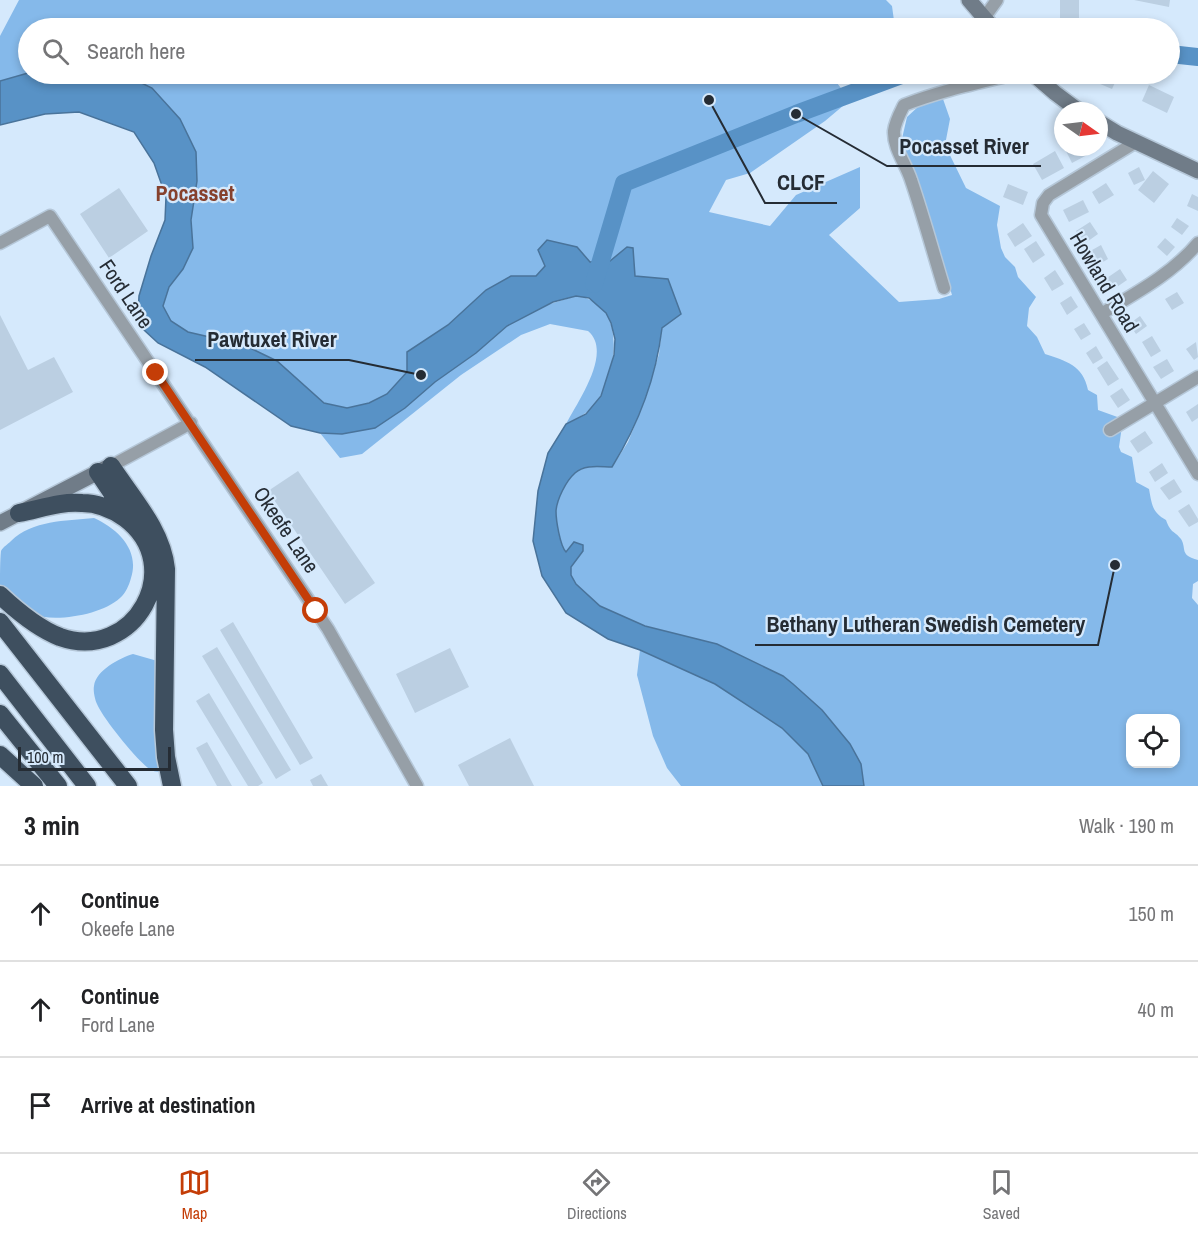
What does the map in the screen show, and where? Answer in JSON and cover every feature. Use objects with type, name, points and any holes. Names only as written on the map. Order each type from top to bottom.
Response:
[{"type":"highway","points":[[0,595],[28,619],[60,637],[88,641],[116,633],[125,628],[139,614],[148,598],[153,579],[154,569],[150,550],[105,469]]},
{"type":"highway","points":[[105,469],[155,532],[162,546],[165,561],[164,730],[166,757],[172,786]]},
{"type":"highway","points":[[19,513],[84,502],[114,510],[136,526]]},
{"type":"highway","points":[[0,622],[128,786]]},
{"type":"highway","points":[[0,674],[87,786]]},
{"type":"highway","points":[[0,714],[58,786]]},
{"type":"highway","points":[[0,755],[34,786]]},
{"type":"main road","points":[[969,0],[985,18]]},
{"type":"main road","points":[[1045,84],[1067,102]]},
{"type":"main road","points":[[1108,127],[1198,171]]},
{"type":"main road","points":[[0,524],[105,469]]},
{"type":"street","points":[[991,18],[997,0]]},
{"type":"street","points":[[944,288],[919,202],[896,145],[894,130],[904,105],[977,84]]},
{"type":"street","name":"Howland Road","points":[[1136,141],[1049,195],[1043,203],[1041,215],[1198,474]]},
{"type":"street","name":"Ford Lane","points":[[0,243],[50,216],[190,423]]},
{"type":"street","points":[[1101,314],[1154,282],[1186,258],[1198,243]]},
{"type":"street","points":[[1110,430],[1198,377]]},
{"type":"street","points":[[105,469],[190,423]]},
{"type":"street","name":"Okeefe Lane","points":[[190,423],[336,641],[417,786]]},
{"type":"shaded area","points":[[19,0],[886,0],[892,6],[894,18],[18,18],[18,76],[0,81],[0,36]]},
{"type":"shaded area","points":[[18,76],[18,84],[144,84],[152,88],[180,119],[196,152],[197,181],[191,220],[193,248],[183,269],[169,287],[163,306],[171,321],[188,332],[244,345],[277,361],[324,403],[347,408],[369,403],[387,394],[407,372],[407,352],[448,325],[486,290],[511,276],[536,276],[545,266],[538,250],[547,240],[577,247],[590,262],[610,261],[627,247],[633,248],[635,276],[668,279],[681,314],[662,328],[655,365],[638,418],[612,467],[579,470],[568,481],[560,496],[556,515],[564,549],[566,552],[574,542],[583,545],[583,551],[571,567],[571,575],[576,584],[600,606],[645,626],[717,644],[783,676],[822,710],[850,744],[861,764],[864,786],[823,786],[808,754],[782,728],[715,684],[640,650],[608,639],[566,613],[542,576],[533,541],[538,491],[548,453],[566,424],[586,414],[601,396],[614,355],[615,339],[611,323],[606,313],[589,298],[576,296],[553,302],[507,326],[405,408],[375,428],[342,434],[320,433],[291,426],[205,367],[158,343],[143,329],[138,315],[139,296],[165,220],[166,197],[154,163],[134,132],[79,112],[45,114],[0,125],[0,81]]},
{"type":"shaded area","points":[[124,84],[838,84],[850,100],[825,121],[750,173],[726,180],[709,212],[770,226],[796,195],[860,167],[860,208],[829,235],[899,302],[939,299],[952,295],[901,143],[907,117],[920,105],[943,99],[950,119],[945,145],[966,188],[1000,206],[997,225],[1001,248],[1005,257],[1015,267],[1018,277],[1036,297],[1029,308],[1027,326],[1037,337],[1045,354],[1067,362],[1078,369],[1088,390],[1097,395],[1098,410],[1123,419],[1119,447],[1121,452],[1132,457],[1136,482],[1149,489],[1155,511],[1166,520],[1171,530],[1181,539],[1186,554],[1198,560],[1198,581],[1193,584],[1192,598],[1198,605],[1198,786],[864,786],[861,764],[850,744],[822,710],[717,644],[645,626],[600,606],[576,584],[571,575],[571,567],[583,551],[566,552],[562,544],[556,511],[560,496],[568,481],[579,470],[612,467],[628,442],[646,397],[659,354],[662,328],[635,276],[627,247],[610,262],[590,262],[577,247],[546,266],[536,276],[511,276],[486,290],[448,325],[407,352],[407,372],[387,394],[369,403],[347,408],[324,403],[277,361],[244,345],[188,332],[171,321],[163,307],[169,287],[183,269],[193,248],[191,220],[197,181]]},
{"type":"shaded area","points":[[576,296],[592,301],[603,309],[610,321],[613,351],[607,382],[601,395],[591,409],[576,419],[566,424],[591,377],[597,351],[595,340],[588,331],[550,324],[521,335],[461,375],[362,454],[340,458],[320,433],[342,434],[435,382],[476,353],[507,326],[540,307]]},
{"type":"shaded area","points":[[94,518],[119,534],[130,550],[132,558],[133,568],[126,591],[112,604],[78,616],[41,617],[19,606],[0,588],[1,551],[20,534],[39,525]]},
{"type":"shaded area","points":[[640,650],[715,684],[782,728],[808,754],[823,786],[681,786],[667,768],[653,736],[637,675]]},
{"type":"shaded area","points":[[133,654],[161,662],[165,772],[151,770],[138,759],[106,719],[96,702],[94,686],[99,675],[115,662]]},
{"type":"building","points":[[1060,0],[1079,0],[1079,18],[1060,18]]},
{"type":"building","points":[[1134,0],[1170,0],[1169,7]]},
{"type":"building","points":[[1100,84],[1114,84],[1112,89]]},
{"type":"building","points":[[1149,85],[1174,97],[1167,113],[1142,101]]},
{"type":"building","points":[[1054,152],[1054,156],[1058,156],[1064,168],[1042,180],[1033,164]]},
{"type":"building","points":[[1068,156],[1085,156],[1072,163]]},
{"type":"building","points":[[1139,167],[1145,180],[1134,185],[1128,173]]},
{"type":"building","points":[[1153,171],[1169,184],[1154,203],[1138,190]]},
{"type":"building","points":[[1106,183],[1114,195],[1099,204],[1092,192]]},
{"type":"building","points":[[1008,184],[1028,192],[1023,205],[1003,197]]},
{"type":"building","points":[[119,188],[148,231],[109,258],[80,214]]},
{"type":"building","points":[[1192,194],[1198,197],[1198,211],[1187,206]]},
{"type":"building","points":[[1083,200],[1089,212],[1069,222],[1063,210]]},
{"type":"building","points":[[1177,218],[1189,226],[1182,235],[1171,227]]},
{"type":"building","points":[[1090,222],[1098,234],[1084,244],[1076,231]]},
{"type":"building","points":[[1023,223],[1032,236],[1015,247],[1007,234]]},
{"type":"building","points":[[1165,238],[1175,247],[1167,256],[1157,247]]},
{"type":"building","points":[[1036,241],[1045,255],[1033,263],[1024,249]]},
{"type":"building","points":[[1101,245],[1108,259],[1093,268],[1085,254]]},
{"type":"building","points":[[1120,269],[1127,280],[1111,291],[1104,280]]},
{"type":"building","points":[[1055,270],[1064,284],[1052,291],[1044,278]]},
{"type":"building","points":[[1177,292],[1184,303],[1172,310],[1165,299]]},
{"type":"building","points":[[1071,296],[1078,307],[1067,315],[1060,303]]},
{"type":"building","points":[[0,315],[28,370],[54,357],[73,392],[0,430]]},
{"type":"building","points":[[1140,316],[1147,326],[1136,334],[1129,324]]},
{"type":"building","points":[[1084,323],[1091,334],[1081,340],[1074,329]]},
{"type":"building","points":[[1152,336],[1161,351],[1151,357],[1142,342]]},
{"type":"building","points":[[1196,342],[1198,357],[1194,360],[1186,349]]},
{"type":"building","points":[[1096,346],[1103,358],[1093,364],[1086,353]]},
{"type":"building","points":[[1167,359],[1174,371],[1161,379],[1153,367]]},
{"type":"building","points":[[1107,361],[1119,379],[1108,386],[1097,368]]},
{"type":"building","points":[[1122,388],[1130,400],[1118,408],[1110,396]]},
{"type":"building","points":[[1198,404],[1198,418],[1192,422],[1186,412]]},
{"type":"building","points":[[1145,431],[1153,443],[1138,453],[1130,441]]},
{"type":"building","points":[[1162,463],[1168,473],[1155,482],[1149,472]]},
{"type":"building","points":[[298,471],[375,583],[345,604],[268,491]]},
{"type":"building","points":[[1174,479],[1182,492],[1169,500],[1160,488]]},
{"type":"building","points":[[1189,504],[1198,522],[1189,527],[1178,511]]},
{"type":"building","points":[[233,622],[313,758],[300,765],[220,630]]},
{"type":"building","points":[[217,647],[291,770],[276,779],[202,656]]},
{"type":"building","points":[[450,648],[469,687],[415,713],[396,674]]},
{"type":"building","points":[[209,693],[263,783],[258,786],[248,786],[196,701]]},
{"type":"building","points":[[510,738],[534,786],[469,786],[458,765]]},
{"type":"building","points":[[207,742],[232,786],[217,786],[196,748]]},
{"type":"building","points":[[321,774],[328,786],[313,786],[310,780]]},
{"type":"waterway","points":[[1180,55],[1198,57]]},
{"type":"waterway","points":[[594,284],[624,183],[877,84]]},
{"type":"place","name":"CLCF","points":[[709,100]]},
{"type":"place","name":"Pocasset River","points":[[796,114]]},
{"type":"place","name":"Pawtuxet River","points":[[421,375]]},
{"type":"place","name":"Bethany Lutheran Swedish Cemetery","points":[[1115,565]]},
{"type":"district","name":"Pocasset","points":[[195,193]]},
{"type":"route","points":[[156,373],[216,459],[316,611]]}]
